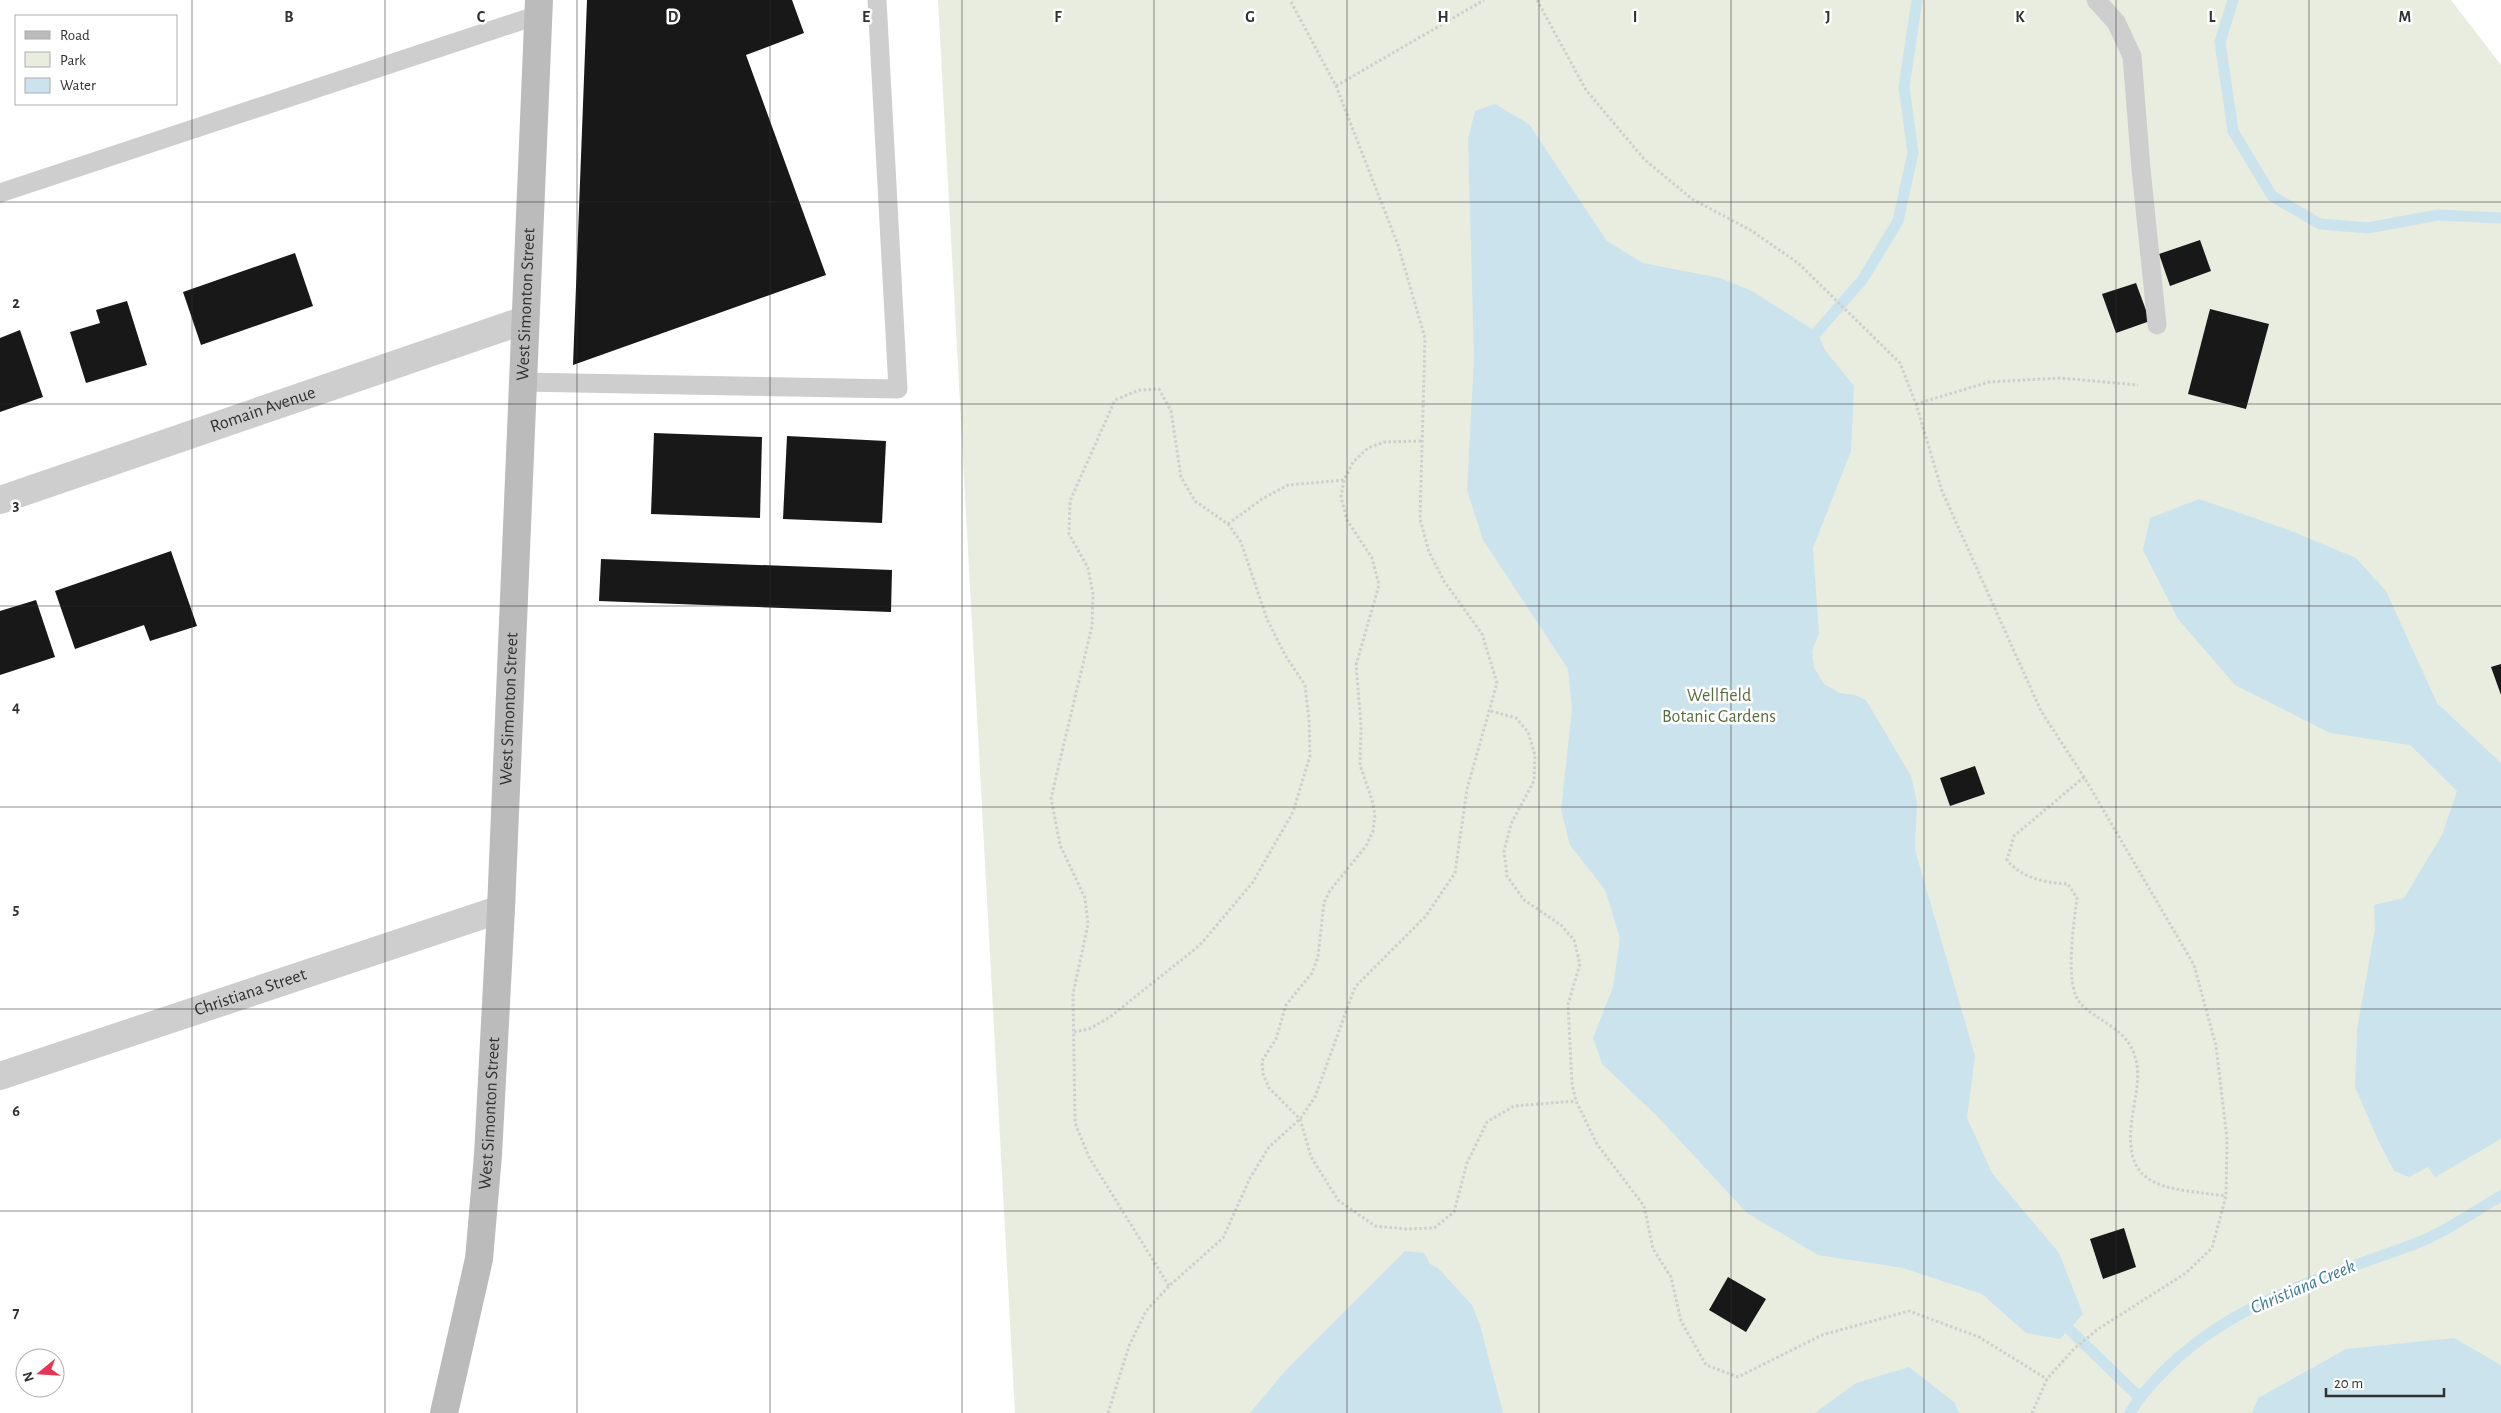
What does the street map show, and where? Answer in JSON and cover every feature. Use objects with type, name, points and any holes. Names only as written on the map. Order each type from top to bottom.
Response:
[{"type":"street","name":"West Simonton Street","points":[[444,1413],[479,1259],[488,1155],[501,909],[521,382],[538,8]]},
{"type":"street","name":"Romain Avenue","points":[[0,500],[525,320]]},
{"type":"street","name":"Christiana Street","points":[[0,1076],[501,909]]},
{"type":"lane","points":[[521,382],[898,389],[877,0]]},
{"type":"lane","points":[[2096,0],[2116,22],[2132,56],[2140,169],[2157,325]]},
{"type":"lane","points":[[0,193],[538,8]]},
{"type":"path","points":[[1108,1413],[1130,1346],[1146,1311],[1169,1286],[1223,1238],[1250,1178],[1269,1147],[1300,1119],[1315,1097],[1355,987],[1425,917],[1455,873],[1467,790],[1491,711],[1497,683],[1482,634],[1444,582],[1429,552],[1420,519],[1425,338],[1398,245],[1336,86],[1290,0]]},
{"type":"path","points":[[1336,86],[1484,0]]},
{"type":"path","points":[[1537,0],[1586,90],[1644,159],[1692,199],[1752,231],[1798,263],[1900,363],[1916,404],[1942,491],[2041,711],[2084,777],[2194,965],[2216,1046],[2227,1139],[2226,1196],[2212,1248],[2186,1273],[2098,1329],[2073,1350],[2047,1380],[2032,1413]]},
{"type":"path","points":[[1916,404],[1989,382],[2060,378],[2138,385]]},
{"type":"path","points":[[1074,1032],[1089,1029],[1110,1017],[1200,946],[1253,882],[1293,812],[1310,756],[1309,719],[1305,685],[1285,655],[1267,619],[1241,542],[1228,524],[1195,501],[1181,477],[1171,411],[1159,389],[1139,390],[1115,400],[1070,501],[1069,534],[1088,568],[1093,594],[1092,626],[1052,798],[1060,845],[1085,898],[1088,924],[1073,994],[1075,1123],[1089,1157],[1169,1286]]},
{"type":"path","points":[[1421,441],[1384,442],[1368,448],[1353,462],[1344,480],[1341,497],[1347,520],[1372,558],[1379,585],[1359,652],[1356,672],[1361,725],[1360,765],[1375,815],[1373,831],[1366,846],[1329,892],[1324,903],[1318,957],[1312,973],[1286,1005],[1276,1039],[1262,1061],[1263,1074],[1269,1088],[1300,1119],[1311,1157],[1338,1200],[1376,1226],[1406,1229],[1434,1228],[1454,1212],[1467,1163],[1487,1122],[1514,1106],[1576,1101]]},
{"type":"path","points":[[1228,524],[1262,499],[1288,485],[1344,480]]},
{"type":"path","points":[[1491,711],[1516,718],[1528,732],[1535,754],[1534,782],[1511,824],[1504,851],[1508,876],[1524,900],[1560,925],[1574,940],[1580,964],[1568,1004],[1572,1084],[1576,1101],[1597,1144],[1644,1206],[1653,1249],[1671,1277],[1681,1321],[1706,1366],[1738,1377],[1822,1335],[1909,1311],[1979,1337],[2047,1380]]},
{"type":"path","points":[[2084,777],[2014,836],[2007,860],[2016,871],[2052,884],[2068,884],[2077,898],[2071,949],[2072,978],[2079,1002],[2111,1025],[2133,1049],[2139,1076],[2128,1133],[2131,1156],[2141,1173],[2164,1188],[2226,1196]]},
{"type":"green space","name":"Wellfield Botanic Gardens","points":[[938,0],[2451,0],[2501,65],[2501,1413],[1015,1413]]},
{"type":"water","points":[[1495,104],[1529,124],[1607,241],[1643,263],[1720,278],[1752,291],[1817,332],[1825,350],[1854,386],[1851,451],[1813,548],[1819,633],[1812,651],[1814,667],[1824,684],[1840,693],[1855,695],[1866,700],[1911,776],[1917,802],[1915,850],[1975,1056],[1967,1118],[1992,1173],[2059,1253],[2083,1314],[2060,1339],[2026,1333],[1982,1294],[1903,1268],[1818,1255],[1747,1213],[1657,1116],[1602,1064],[1593,1038],[1613,987],[1620,938],[1605,890],[1570,845],[1561,810],[1572,709],[1568,669],[1483,540],[1467,490],[1474,358],[1468,139],[1475,111]]},
{"type":"water","points":[[2199,499],[2289,530],[2356,558],[2386,591],[2437,703],[2501,763],[2501,1139],[2435,1177],[2428,1167],[2409,1177],[2394,1171],[2355,1087],[2357,1029],[2375,929],[2374,905],[2404,898],[2442,835],[2457,791],[2410,745],[2330,733],[2235,685],[2178,619],[2143,550],[2150,518]]},
{"type":"water","points":[[1405,1251],[1424,1253],[1430,1264],[1438,1268],[1472,1305],[1480,1325],[1503,1413],[1250,1413],[1287,1369]]},
{"type":"water","points":[[2454,1338],[2501,1365],[2501,1413],[2252,1413],[2258,1398],[2346,1349]]},
{"type":"water","points":[[1909,1367],[1954,1402],[1959,1413],[1815,1413],[1856,1383]]},
{"type":"building","points":[[587,0],[792,0],[804,33],[746,55],[826,275],[573,365]]},
{"type":"building","points":[[2200,240],[2211,271],[2170,286],[2159,254]]},
{"type":"building","points":[[295,253],[313,306],[201,345],[183,292]]},
{"type":"building","points":[[2136,283],[2150,321],[2116,333],[2102,294]]},
{"type":"building","points":[[127,301],[147,365],[86,383],[70,332],[100,323],[96,310]]},
{"type":"building","points":[[2210,309],[2269,324],[2246,409],[2188,394]]},
{"type":"building","points":[[20,330],[43,397],[0,412],[0,338]]},
{"type":"building","points":[[654,433],[762,437],[760,518],[651,514]]},
{"type":"building","points":[[787,436],[886,441],[882,523],[783,519]]},
{"type":"building","points":[[171,551],[197,626],[150,641],[144,625],[75,649],[55,591]]},
{"type":"building","points":[[601,559],[892,570],[891,612],[599,601]]},
{"type":"building","points":[[36,600],[55,657],[0,675],[0,611]]},
{"type":"building","points":[[2501,664],[2501,695],[2491,667]]},
{"type":"building","points":[[1975,766],[1985,794],[1950,806],[1940,778]]},
{"type":"building","points":[[2124,1228],[2136,1267],[2103,1279],[2090,1239]]},
{"type":"building","points":[[1728,1277],[1766,1299],[1746,1332],[1709,1310]]},
{"type":"waterway","points":[[1817,332],[1863,279],[1898,221],[1913,153],[1904,87],[1917,0]]},
{"type":"waterway","name":"Christiana Creek","points":[[2233,0],[2220,42],[2233,131],[2272,196],[2320,224],[2368,228],[2438,215],[2501,218]]},
{"type":"waterway","name":"Christiana Creek","points":[[2130,1413],[2145,1391],[2163,1372],[2190,1347],[2220,1326],[2252,1308],[2285,1293],[2422,1241],[2452,1226],[2501,1196]]},
{"type":"waterway","points":[[2069,1329],[2139,1397]]}]
